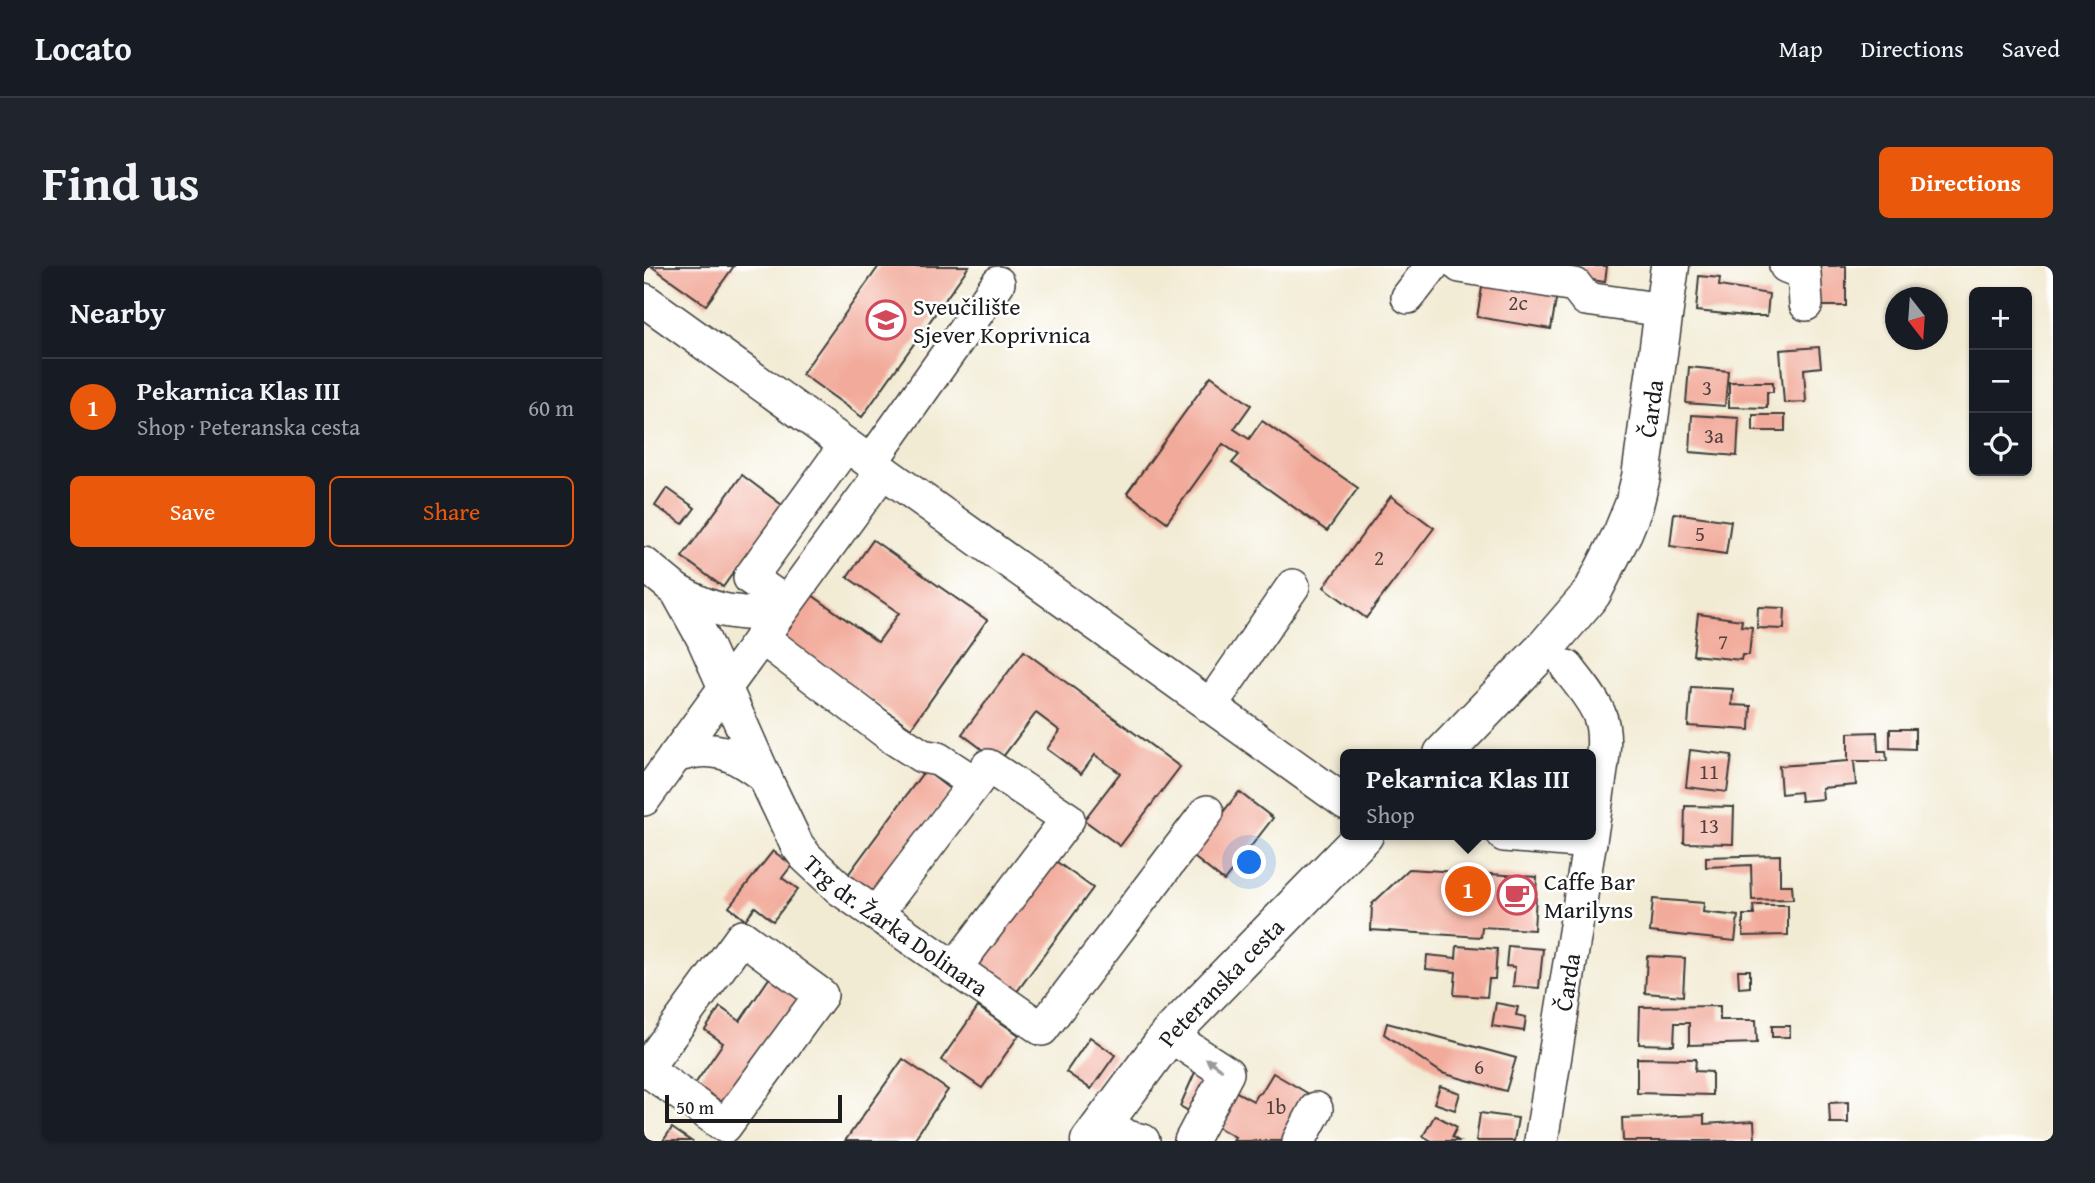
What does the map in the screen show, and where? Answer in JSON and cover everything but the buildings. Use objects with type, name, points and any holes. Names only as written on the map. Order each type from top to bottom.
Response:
[{"type":"main road","name":"Čarda","points":[[1555,659],[1610,560],[1634,505],[1641,477],[1670,266]]},
{"type":"main road","points":[[1449,749],[1555,659]]},
{"type":"main road","name":"Peteranska cesta","points":[[1096,1131],[1169,1035],[1359,840]]},
{"type":"street","points":[[1408,297],[1432,266]]},
{"type":"street","points":[[1460,266],[1575,285],[1586,299],[1664,310]]},
{"type":"street","points":[[1786,266],[1804,273],[1805,304]]},
{"type":"street","points":[[644,799],[775,618],[866,459],[998,283]]},
{"type":"street","points":[[644,300],[1340,799]]},
{"type":"street","points":[[866,459],[750,578],[775,618],[904,744],[922,756],[938,759],[975,783]]},
{"type":"street","name":"Trg dr. Žarka Dolinara","points":[[644,564],[677,592],[703,638],[765,778],[797,845],[806,857],[840,889],[1042,1028],[1207,812]]},
{"type":"street","points":[[1210,706],[1293,586]]},
{"type":"street","points":[[677,592],[704,606],[721,611],[775,618]]},
{"type":"street","name":"Čarda","points":[[1555,659],[1592,701],[1602,723],[1596,794]]},
{"type":"street","points":[[675,757],[692,751],[727,753],[742,760],[765,778]]},
{"type":"street","points":[[876,914],[988,766],[1068,820],[954,969]]},
{"type":"street","points":[[1565,840],[1590,842]]},
{"type":"street","name":"Čarda","points":[[1541,1141],[1590,842]]},
{"type":"street","points":[[742,937],[821,995],[725,1126],[645,1070],[742,937]]},
{"type":"street","points":[[1169,1035],[1227,1073],[1191,1141]]},
{"type":"street","points":[[1299,1141],[1316,1109]]},
{"type":"street","points":[[1096,1131],[1143,1141]]},
{"type":"place","name":"Sveučilište Sjever Koprivnica","points":[[886,320]]},
{"type":"place","name":"Pekarnica Klas III","points":[[1468,889]]},
{"type":"place","name":"Caffe Bar Marilyns","points":[[1517,895]]}]
